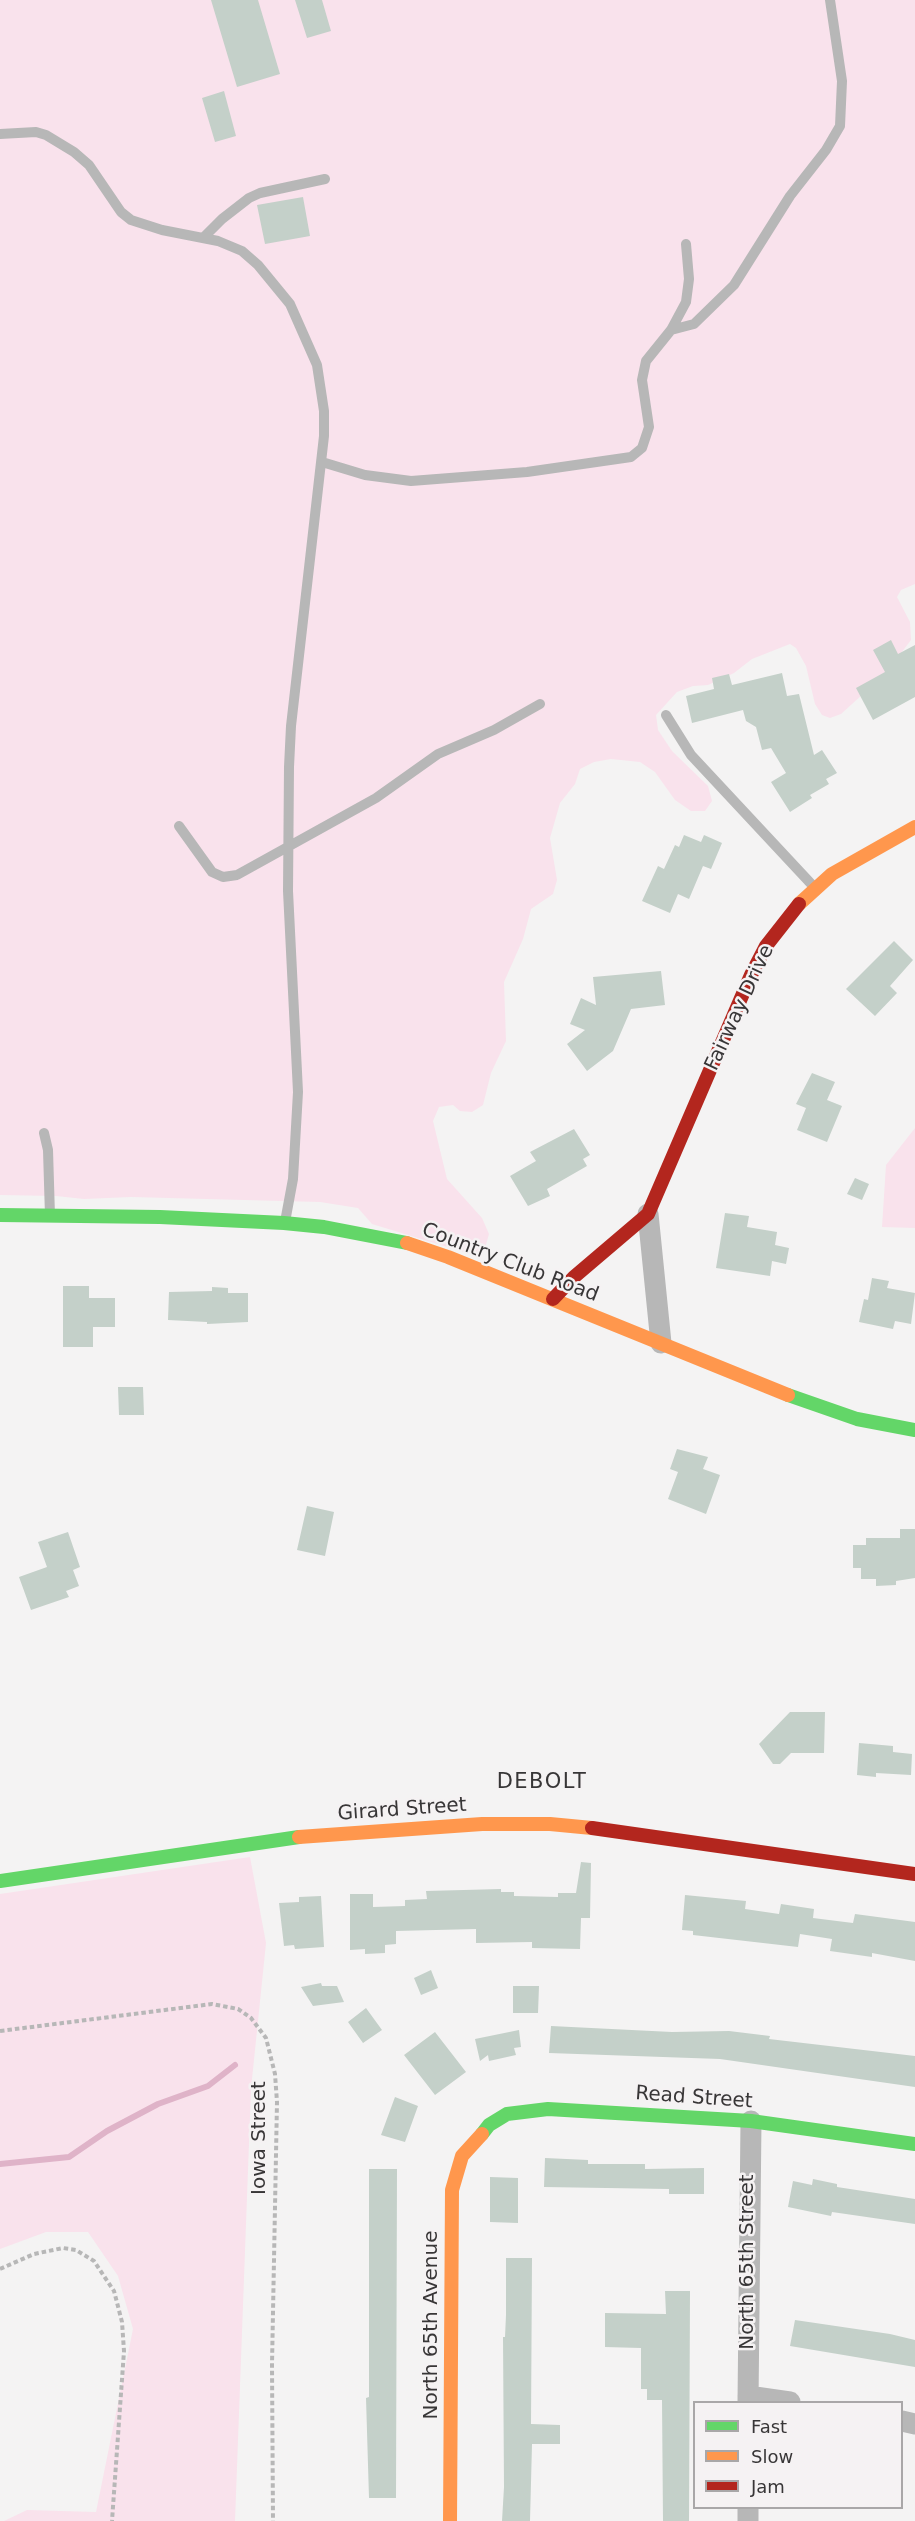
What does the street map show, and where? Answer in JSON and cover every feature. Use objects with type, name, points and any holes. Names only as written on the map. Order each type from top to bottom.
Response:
[{"type":"street","name":"Fairway Drive","points":[[553,1299],[574,1277],[648,1214],[751,975],[766,946],[815,888],[857,858],[915,827]]},
{"type":"street","name":"Fairway Drive","points":[[648,1214],[661,1343]]},
{"type":"street","name":"Country Club Road","points":[[0,1215],[285,1222],[410,1244],[448,1257],[808,1403],[857,1419],[915,1430]]},
{"type":"street","name":"Girard Street","points":[[0,1881],[240,1844],[315,1835],[482,1824],[550,1824],[617,1830],[915,1874]]},
{"type":"street","name":"Read Street","points":[[476,2136],[489,2125],[507,2115],[536,2109],[751,2121],[915,2144]]},
{"type":"street","name":"North 65th Street","points":[[748,2399],[751,2121]]},
{"type":"street","name":"North 65th Avenue","points":[[450,2521],[452,2190],[462,2156],[476,2136]]},
{"type":"street","points":[[748,2399],[769,2401]]},
{"type":"lane","points":[[670,330],[694,324],[734,285],[790,196],[826,150],[840,126],[842,81],[830,0]]},
{"type":"lane","points":[[0,134],[36,132],[53,138],[89,165],[121,212],[131,220],[162,230],[204,237],[234,248],[258,265],[295,314],[310,346],[322,390],[324,436],[322,462],[291,726],[288,846],[298,1092],[292,1179],[285,1222]]},
{"type":"lane","points":[[204,237],[222,219],[249,198],[260,193],[325,179]]},
{"type":"lane","points":[[322,462],[365,475],[411,481],[527,472],[631,457],[642,448],[649,427],[642,371],[651,351],[682,313],[688,290],[686,244]]},
{"type":"lane","points":[[179,826],[206,866],[218,876],[237,875],[376,798],[438,754],[486,734],[540,704]]},
{"type":"lane","points":[[666,715],[691,755],[815,888]]},
{"type":"lane","points":[[44,1133],[48,1150],[50,1216]]},
{"type":"path","name":"Iowa Street","points":[[0,2031],[212,2004],[238,2009],[251,2018],[266,2038],[275,2074],[277,2102],[272,2365],[273,2521]]},
{"type":"path","points":[[0,2269],[34,2253],[63,2248],[76,2250],[94,2262],[114,2291],[122,2322],[124,2351],[112,2521]]},
{"type":"shaded area","points":[[0,0],[915,0],[915,584],[901,590],[897,597],[910,622],[911,640],[885,674],[841,714],[830,718],[822,715],[815,704],[806,666],[796,648],[790,644],[752,659],[734,673],[708,685],[693,686],[677,692],[656,715],[658,730],[672,751],[708,786],[712,801],[705,811],[691,811],[675,800],[655,772],[640,762],[611,759],[594,762],[580,769],[575,784],[560,803],[550,838],[557,880],[553,894],[531,909],[523,939],[504,982],[506,1041],[491,1073],[483,1105],[472,1112],[460,1111],[453,1105],[439,1107],[433,1121],[447,1179],[482,1218],[489,1234],[485,1248],[477,1256],[372,1224],[358,1208],[320,1202],[131,1197],[84,1199],[0,1195]]},
{"type":"shaded area","points":[[915,1128],[915,1228],[882,1227],[886,1165]]},
{"type":"shaded area","points":[[250,1857],[266,1943],[251,2089],[235,2521],[4,2521],[27,2510],[96,2512],[133,2329],[118,2276],[88,2232],[46,2232],[0,2249],[0,1894]]},
{"type":"building","points":[[211,0],[258,0],[280,74],[237,87]]},
{"type":"building","points":[[295,0],[322,0],[331,31],[307,38]]},
{"type":"building","points":[[224,91],[236,136],[215,142],[202,98]]},
{"type":"building","points":[[303,197],[310,236],[265,244],[257,205]]},
{"type":"building","points":[[891,640],[898,654],[915,645],[915,697],[873,720],[856,688],[885,672],[873,650]]},
{"type":"building","points":[[782,673],[787,696],[799,694],[814,755],[822,750],[837,773],[826,779],[829,784],[810,795],[812,798],[790,812],[771,782],[786,773],[771,748],[762,750],[756,727],[746,721],[743,710],[692,723],[686,696],[714,689],[712,678],[729,674],[732,685]]},
{"type":"building","points":[[684,835],[701,842],[704,835],[722,843],[711,869],[703,866],[689,899],[678,894],[670,913],[642,901],[658,866],[664,869],[675,845],[679,847]]},
{"type":"building","points":[[894,941],[913,960],[890,986],[897,993],[875,1016],[846,989]]},
{"type":"building","points":[[661,971],[665,1005],[631,1009],[613,1051],[587,1071],[567,1044],[585,1030],[570,1024],[581,998],[596,1005],[593,977]]},
{"type":"building","points":[[812,1073],[835,1082],[827,1100],[842,1106],[827,1142],[797,1130],[806,1108],[796,1104]]},
{"type":"building","points":[[574,1129],[590,1155],[583,1159],[587,1166],[547,1189],[550,1196],[528,1206],[510,1176],[536,1161],[530,1152]]},
{"type":"building","points":[[855,1178],[869,1184],[862,1200],[847,1194]]},
{"type":"building","points":[[725,1213],[749,1216],[747,1227],[777,1232],[775,1245],[789,1248],[786,1264],[772,1261],[770,1276],[716,1268]]},
{"type":"building","points":[[872,1278],[889,1281],[887,1288],[915,1293],[911,1324],[895,1321],[893,1329],[859,1322],[864,1299],[868,1300]]},
{"type":"building","points":[[63,1286],[89,1286],[89,1298],[115,1298],[115,1327],[93,1327],[93,1347],[63,1347]]},
{"type":"building","points":[[212,1287],[228,1288],[228,1293],[248,1293],[248,1322],[207,1324],[207,1322],[168,1320],[169,1292],[212,1291]]},
{"type":"building","points":[[118,1387],[143,1387],[144,1415],[119,1415]]},
{"type":"building","points":[[677,1449],[708,1457],[703,1469],[720,1475],[706,1514],[668,1499],[678,1472],[670,1469]]},
{"type":"building","points":[[307,1506],[334,1512],[325,1556],[297,1550]]},
{"type":"building","points":[[900,1529],[915,1529],[915,1578],[896,1581],[896,1585],[876,1586],[876,1579],[861,1579],[861,1568],[853,1568],[853,1545],[866,1545],[866,1538],[900,1538]]},
{"type":"building","points":[[68,1532],[80,1567],[73,1570],[79,1586],[66,1591],[69,1597],[31,1610],[19,1577],[47,1567],[38,1542]]},
{"type":"building","points":[[790,1712],[825,1712],[824,1753],[791,1753],[780,1764],[773,1764],[759,1744]]},
{"type":"building","points":[[859,1743],[893,1746],[893,1752],[912,1754],[911,1775],[876,1773],[876,1777],[857,1775]]},
{"type":"building","points":[[581,1862],[591,1863],[590,1918],[581,1918],[580,1949],[532,1948],[532,1942],[476,1943],[476,1929],[396,1931],[396,1944],[385,1945],[385,1953],[365,1954],[365,1949],[350,1950],[350,1894],[373,1894],[373,1907],[405,1906],[405,1900],[427,1899],[426,1891],[501,1889],[501,1892],[514,1892],[514,1896],[558,1897],[558,1893],[576,1893]]},
{"type":"building","points":[[685,1895],[746,1901],[745,1909],[779,1914],[781,1904],[814,1909],[813,1918],[853,1923],[855,1914],[915,1922],[915,1961],[872,1953],[872,1957],[830,1951],[832,1939],[800,1934],[798,1947],[693,1935],[693,1931],[682,1930]]},
{"type":"building","points":[[321,1896],[324,1947],[295,1949],[294,1945],[284,1946],[279,1903],[299,1902],[299,1897]]},
{"type":"building","points":[[431,1970],[438,1988],[421,1995],[414,1978]]},
{"type":"building","points":[[321,1983],[322,1986],[337,1986],[344,2002],[313,2006],[301,1987]]},
{"type":"building","points":[[513,1986],[539,1986],[538,2013],[513,2013]]},
{"type":"building","points":[[366,2008],[382,2030],[363,2043],[348,2022]]},
{"type":"building","points":[[551,2026],[672,2032],[729,2031],[770,2036],[769,2039],[915,2056],[915,2087],[720,2059],[549,2053]]},
{"type":"building","points":[[519,2030],[521,2047],[514,2048],[516,2055],[489,2061],[488,2055],[480,2061],[475,2039]]},
{"type":"building","points":[[435,2032],[466,2072],[435,2095],[404,2055]]},
{"type":"building","points":[[395,2097],[418,2106],[405,2142],[381,2135]]},
{"type":"building","points":[[545,2158],[588,2160],[588,2164],[645,2164],[645,2169],[704,2168],[704,2194],[669,2194],[669,2189],[544,2187]]},
{"type":"building","points":[[369,2169],[397,2169],[396,2498],[369,2498],[366,2398],[369,2397]]},
{"type":"building","points":[[490,2177],[518,2178],[518,2223],[490,2222]]},
{"type":"building","points":[[813,2179],[837,2184],[837,2187],[915,2199],[915,2224],[832,2212],[831,2216],[788,2207],[793,2181],[812,2185]]},
{"type":"building","points":[[506,2258],[532,2258],[531,2424],[560,2425],[560,2444],[532,2444],[530,2521],[502,2521]]},
{"type":"building","points":[[665,2291],[690,2291],[689,2521],[663,2521],[662,2400],[647,2400],[647,2389],[641,2389],[641,2348],[605,2347],[605,2313],[666,2314]]},
{"type":"building","points":[[795,2320],[890,2334],[915,2340],[915,2367],[790,2346]]},
{"type":"waterway","points":[[0,2164],[69,2157],[107,2131],[158,2104],[208,2086],[235,2065]]},
{"type":"traffic: fast","points":[[0,1215],[160,1217],[284,1223],[324,1227],[407,1243]]},
{"type":"traffic: fast","points":[[788,1395],[857,1419],[915,1430]]},
{"type":"traffic: fast","points":[[0,1881],[299,1837]]},
{"type":"traffic: fast","points":[[482,2134],[489,2125],[507,2114],[548,2109],[751,2121],[915,2144]]},
{"type":"traffic: slow","points":[[799,904],[832,874],[915,827]]},
{"type":"traffic: slow","points":[[407,1243],[448,1257],[788,1395]]},
{"type":"traffic: slow","points":[[299,1837],[482,1824],[550,1824],[592,1828]]},
{"type":"traffic: slow","points":[[450,2521],[452,2190],[462,2156],[482,2134]]},
{"type":"traffic: jam","points":[[553,1299],[574,1277],[648,1214],[751,975],[766,946],[799,904]]},
{"type":"traffic: jam","points":[[592,1828],[915,1874]]},
{"type":"district","name":"DEBOLT","points":[[542,1783]]}]
